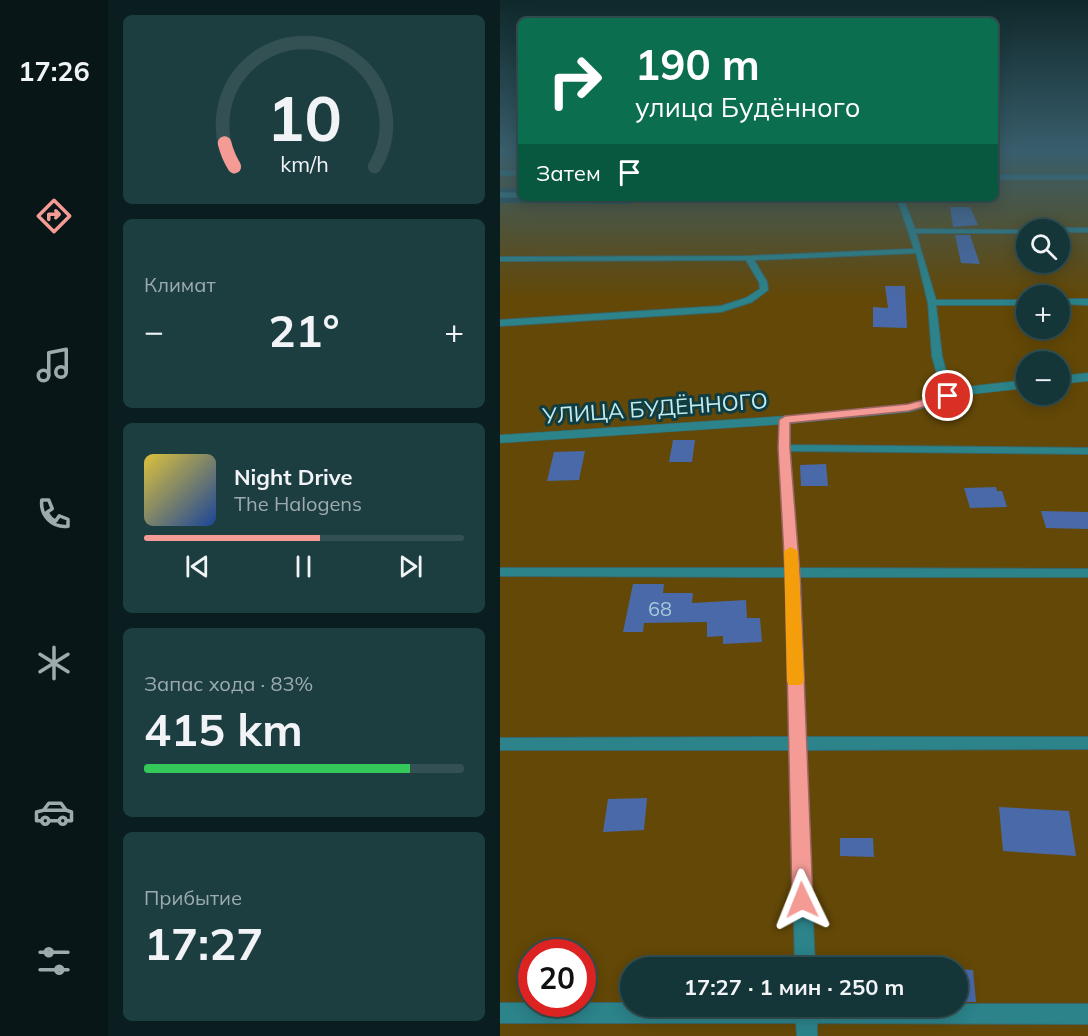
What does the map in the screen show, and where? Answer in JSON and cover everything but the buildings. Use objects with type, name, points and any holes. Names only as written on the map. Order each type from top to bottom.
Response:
[{"type":"street","points":[[1070,379],[1088,377]]},
{"type":"street","name":"УЛИЦА БУДЁННОГО","points":[[500,439],[785,420],[909,408],[973,390],[1016,385]]},
{"type":"lane","points":[[901,201],[913,231],[932,303],[937,356],[948,396]]},
{"type":"lane","points":[[1070,230],[1088,230]]},
{"type":"lane","points":[[913,231],[1016,231]]},
{"type":"lane","points":[[500,259],[749,258],[919,251]]},
{"type":"lane","points":[[500,323],[721,309],[738,305],[756,298],[764,290],[763,282],[749,258]]},
{"type":"lane","points":[[932,303],[1016,302]]},
{"type":"lane","points":[[1070,302],[1088,302]]},
{"type":"lane","points":[[785,420],[784,448],[793,574],[804,957]]},
{"type":"lane","points":[[784,448],[1088,451]]},
{"type":"lane","points":[[500,572],[1088,573]]},
{"type":"lane","points":[[500,744],[1088,743]]},
{"type":"lane","points":[[500,1013],[620,1012]]},
{"type":"lane","points":[[968,1012],[1088,1014]]},
{"type":"lane","points":[[806,1017],[807,1036]]},
{"type":"shaded area","points":[[1088,201],[1088,1036],[500,1036],[500,203]]},
{"type":"slow traffic","points":[[791,551],[795,681]]},
{"type":"route","points":[[802,900],[793,574],[784,448],[785,420],[909,408],[948,396]]}]
